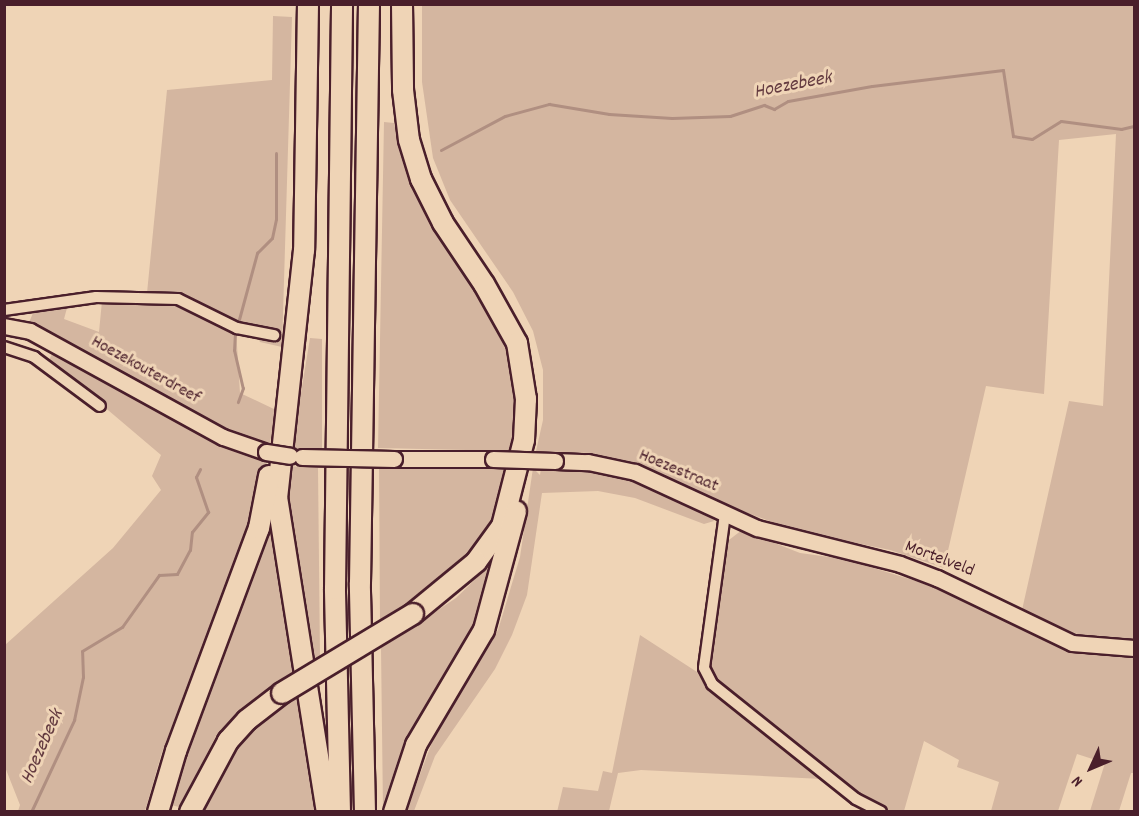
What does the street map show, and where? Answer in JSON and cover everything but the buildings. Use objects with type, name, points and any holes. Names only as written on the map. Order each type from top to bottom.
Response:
[{"type":"highway","points":[[308,4],[303,250],[284,460],[277,497],[280,533],[312,697],[327,812]]},
{"type":"highway","points":[[340,812],[335,589],[342,4]]},
{"type":"highway","points":[[364,812],[360,583],[369,4]]},
{"type":"highway","points":[[190,812],[228,741],[246,720],[282,693],[413,614],[476,562],[502,526],[517,476],[524,440],[526,399],[517,343],[484,284],[443,223],[421,179],[409,140],[403,90],[402,4]]},
{"type":"highway","points":[[158,812],[176,751],[259,528],[273,457],[284,452]]},
{"type":"highway","points":[[394,812],[416,745],[484,630],[513,529],[519,491],[517,476]]},
{"type":"street","points":[[4,310],[96,297],[178,299],[237,328],[274,335]]},
{"type":"street","name":"Hoezekouterdreef","points":[[4,326],[30,331],[223,437],[284,452]]},
{"type":"street","points":[[4,347],[34,357],[100,406]]},
{"type":"street","name":"Hoezestraat","points":[[284,452],[394,459],[588,462],[635,472],[725,514],[704,668],[712,684],[856,799],[880,812]]},
{"type":"street","name":"Mortelveld","points":[[725,514],[785,537],[900,564],[974,594],[1072,643],[1134,648]]},
{"type":"shaded area","points":[[422,5],[1134,5],[1134,640],[1082,636],[1022,610],[1069,401],[1103,406],[1116,134],[1059,140],[1044,394],[986,386],[944,568],[890,550],[794,530],[718,502],[631,462],[591,453],[536,451],[543,420],[543,370],[533,331],[513,292],[450,200],[433,158],[422,82]]},
{"type":"shaded area","points":[[273,16],[292,17],[282,347],[260,342],[253,329],[177,295],[147,293],[167,90],[272,80]]},
{"type":"shaded area","points":[[384,122],[394,123],[407,176],[431,228],[477,291],[510,359],[517,427],[513,451],[378,448]]},
{"type":"shaded area","points":[[102,301],[176,303],[236,330],[240,393],[276,410],[270,443],[235,434],[28,325],[33,313],[67,308],[64,319],[99,332]]},
{"type":"shaded area","points":[[310,338],[322,339],[322,449],[292,448]]},
{"type":"shaded area","points":[[54,350],[224,446],[267,462],[235,565],[162,752],[145,811],[18,811],[20,805],[5,767],[5,645],[113,548],[161,490],[152,476],[161,455],[49,360]]},
{"type":"shaded area","points":[[289,466],[318,468],[320,658],[311,662],[284,500]]},
{"type":"shaded area","points":[[379,468],[509,469],[499,508],[469,554],[447,578],[380,622]]},
{"type":"shaded area","points":[[533,468],[540,475],[541,468],[617,474],[711,516],[714,521],[704,524],[635,498],[598,491],[542,493],[527,595],[512,635],[495,669],[435,756],[414,811],[406,812],[434,737],[498,630],[520,557]]},
{"type":"shaded area","points":[[271,526],[297,671],[257,696],[216,736],[179,807],[171,805],[175,780]]},
{"type":"shaded area","points":[[742,530],[800,553],[844,559],[916,581],[961,598],[1082,654],[1134,658],[1134,773],[1131,773],[1119,811],[1090,811],[1105,763],[1077,754],[1058,811],[991,811],[999,782],[957,767],[959,760],[924,741],[904,811],[889,811],[830,774],[716,683],[710,670],[725,543]]},
{"type":"shaded area","points":[[502,547],[489,605],[388,812],[383,811],[381,648],[456,598],[491,564]]},
{"type":"shaded area","points":[[640,635],[697,672],[704,684],[822,779],[641,770],[618,773],[609,811],[557,812],[563,787],[598,791],[603,771],[612,773]]},
{"type":"shaded area","points":[[299,695],[314,811],[202,812],[224,766],[243,740],[275,708]]},
{"type":"waterway","name":"Hoezebeek","points":[[441,150],[505,116],[549,104],[609,114],[672,118],[730,116],[764,105],[774,109],[788,101],[872,86],[1003,70],[1013,136],[1032,139],[1061,121],[1121,129],[1134,126]]},
{"type":"waterway","name":"Hoezebeek","points":[[238,323],[257,253],[272,238],[276,219],[276,153]]},
{"type":"waterway","name":"Hoezebeek","points":[[235,332],[234,350],[243,388],[238,402]]},
{"type":"waterway","name":"Hoezebeek","points":[[31,812],[74,720],[83,677],[82,651],[122,627],[159,575],[177,574],[190,550],[192,532],[208,512],[196,477],[200,469]]}]
